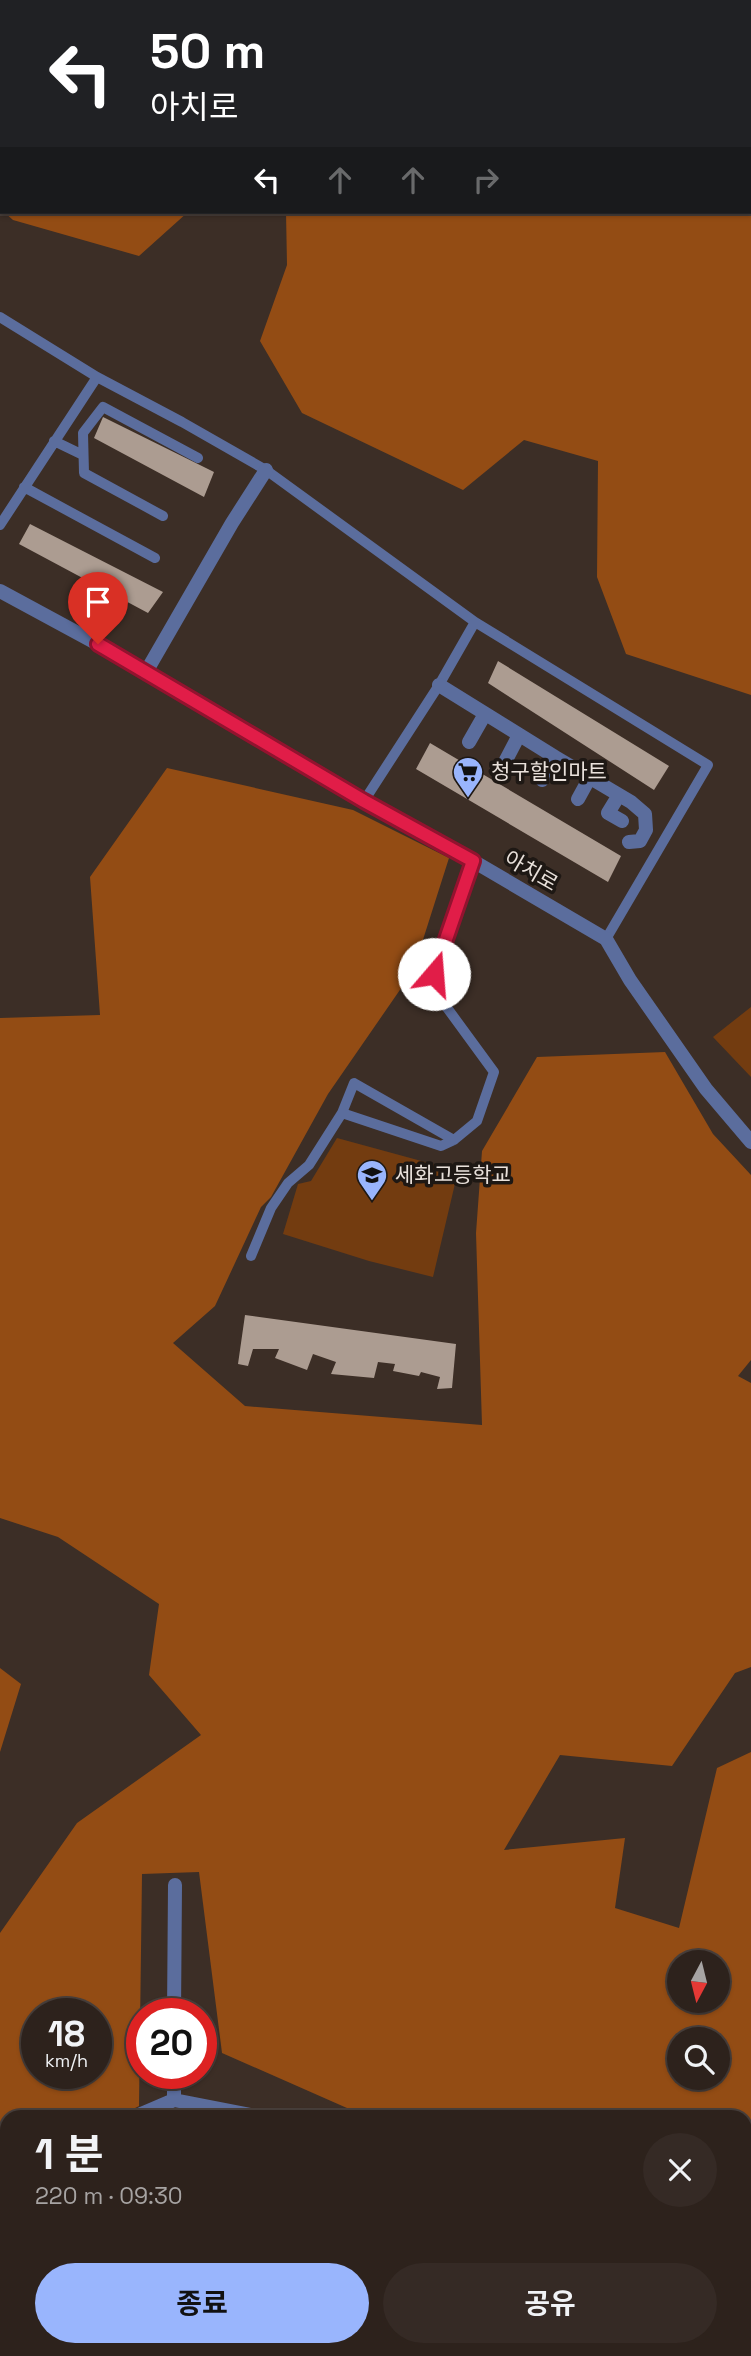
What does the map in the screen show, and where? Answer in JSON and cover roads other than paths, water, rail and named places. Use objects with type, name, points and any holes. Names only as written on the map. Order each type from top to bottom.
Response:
[{"type":"street","points":[[146,672],[232,523],[266,470]]},
{"type":"street","name":"아치로","points":[[0,591],[146,672],[364,801],[606,939],[630,981],[706,1089],[751,1142]]},
{"type":"street","points":[[439,685],[619,795],[645,814],[646,830],[640,841],[629,842]]},
{"type":"street","points":[[469,742],[485,714]]},
{"type":"street","points":[[506,760],[519,735]]},
{"type":"street","points":[[542,780],[555,757]]},
{"type":"street","points":[[578,799],[589,779]]},
{"type":"street","points":[[619,795],[608,813],[622,821]]},
{"type":"street","points":[[174,1998],[175,1885]]},
{"type":"street","points":[[174,2089],[174,2100]]},
{"type":"street","points":[[151,2110],[174,2100],[225,2110]]},
{"type":"lane","points":[[0,317],[97,377],[266,470],[475,622],[708,765],[606,939]]},
{"type":"lane","points":[[0,525],[97,377]]},
{"type":"lane","points":[[163,516],[84,473],[83,433],[103,407],[198,458]]},
{"type":"lane","points":[[54,441],[83,455]]},
{"type":"lane","points":[[24,487],[155,558]]},
{"type":"lane","points":[[364,801],[439,685],[475,622]]},
{"type":"lane","points":[[342,1113],[441,1146],[454,1140],[477,1121],[495,1072],[445,1006],[434,974],[473,861]]},
{"type":"lane","points":[[251,1256],[271,1208],[288,1183],[309,1165],[342,1113],[354,1083],[454,1140]]},
{"type":"place","name":"청구할인마트","points":[[468,799]]},
{"type":"place","name":"세화고등학교","points":[[372,1202]]}]
